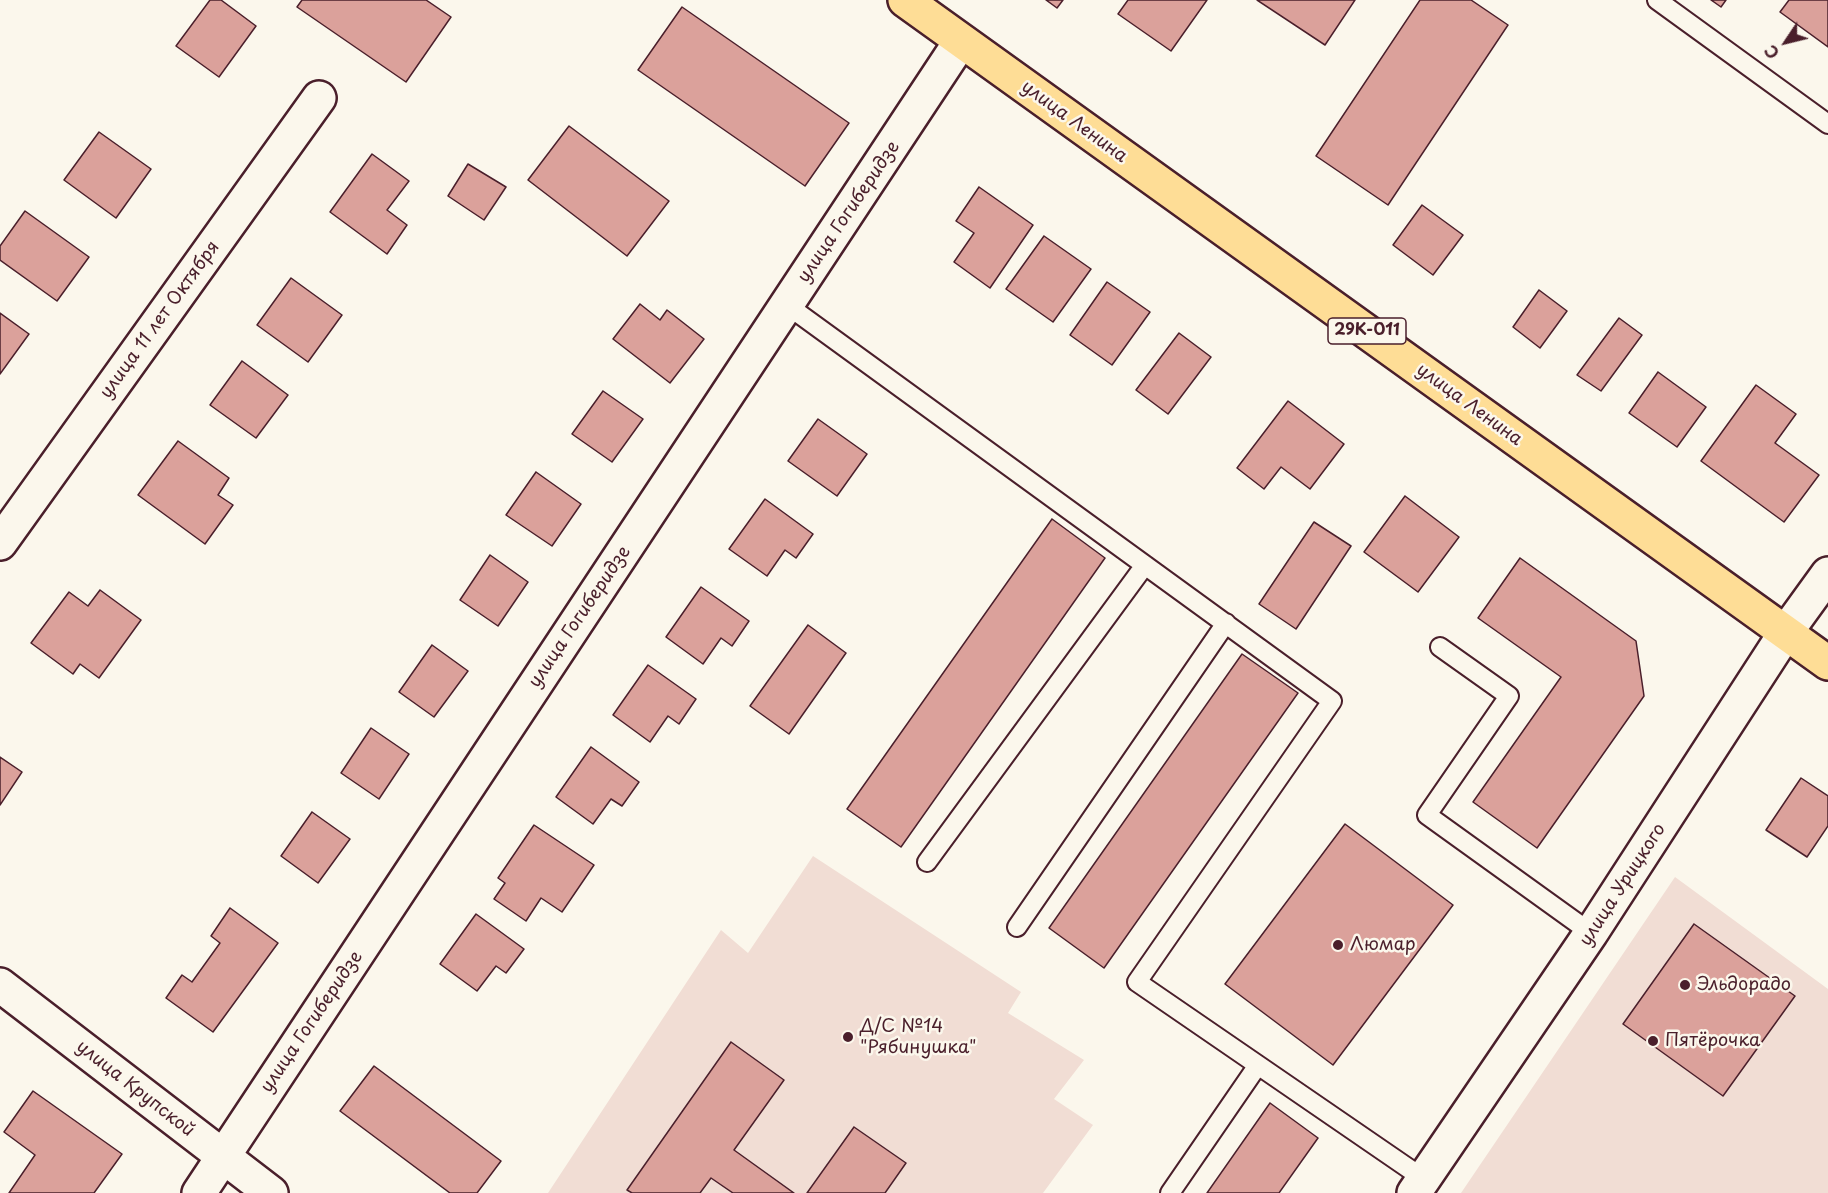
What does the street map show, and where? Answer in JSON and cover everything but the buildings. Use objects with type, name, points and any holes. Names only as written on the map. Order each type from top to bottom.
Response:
[{"type":"main road","name":"улица Ленина","points":[[905,0],[1828,663]]},
{"type":"street","name":"улица Гогиберидзе","points":[[199,1193],[961,41]]},
{"type":"street","name":"улица 11 лет Октября","points":[[0,543],[319,98]]},
{"type":"street","name":"улица Урицкого","points":[[1419,1186],[1591,933],[1786,632],[1828,574]]},
{"type":"street","name":"улица Крупской","points":[[0,985],[271,1193]]},
{"type":"lane","points":[[1657,0],[1828,124]]},
{"type":"lane","points":[[788,305],[1332,701],[1137,982],[1258,1065],[1419,1186]]},
{"type":"lane","points":[[927,862],[1145,565]]},
{"type":"lane","points":[[1017,927],[1226,624]]},
{"type":"lane","points":[[1440,647],[1509,696],[1427,815],[1591,933]]},
{"type":"lane","points":[[1170,1193],[1258,1065]]},
{"type":"shaded area","name":"Д/С №14 \"Рябинушка\"","points":[[813,856],[1021,992],[1008,1013],[1084,1060],[1054,1099],[1093,1125],[1043,1193],[548,1193],[721,930],[748,953]]},
{"type":"shaded area","points":[[1675,877],[1828,989],[1828,1193],[1461,1193]]},
{"type":"place","name":"Люмар","points":[[1338,945]]},
{"type":"place","name":"Эльдорадо","points":[[1685,985]]},
{"type":"place","name":"Д/С №14 \"Рябинушка\"","points":[[848,1037]]},
{"type":"place","name":"Пятёрочка","points":[[1653,1041]]}]
